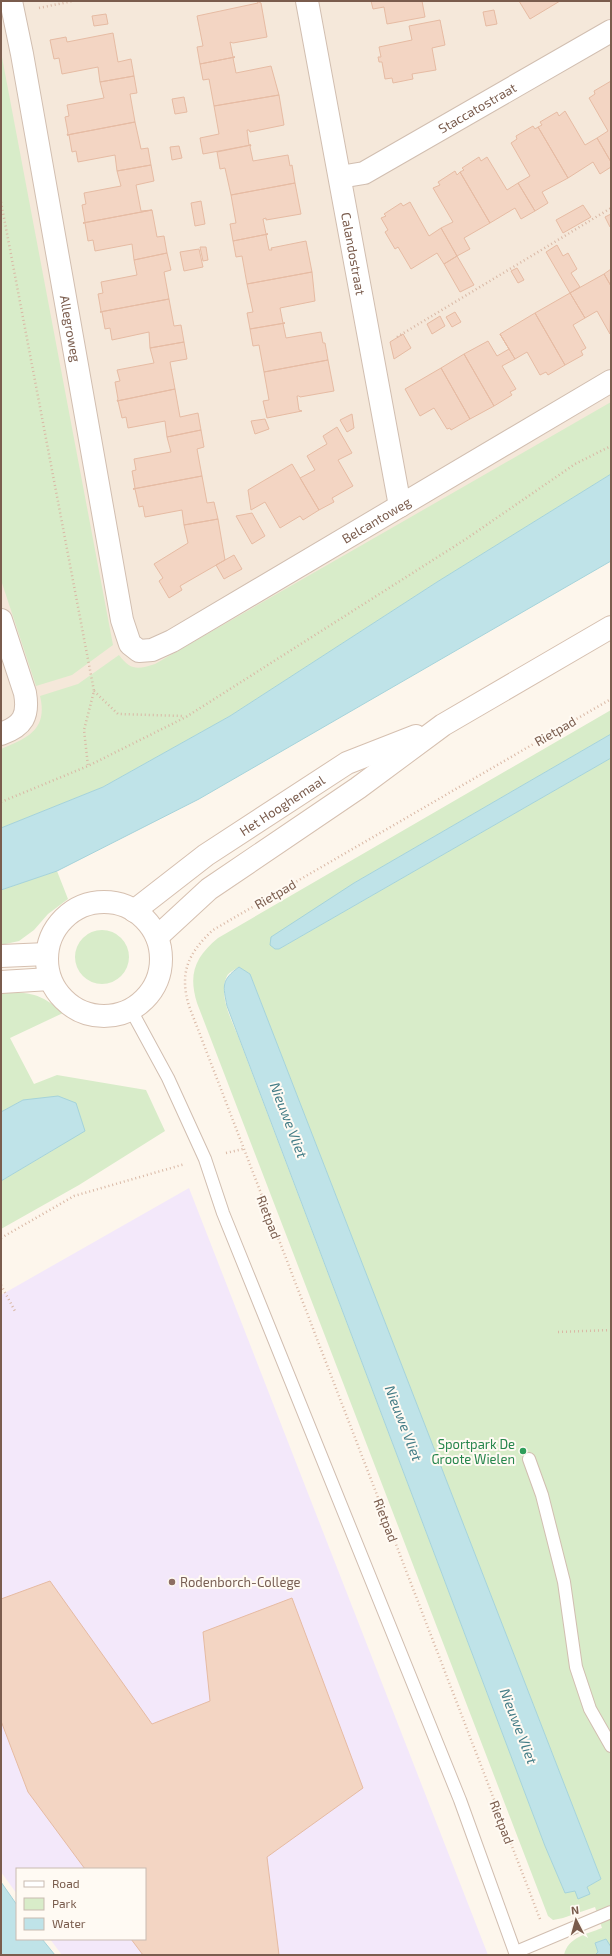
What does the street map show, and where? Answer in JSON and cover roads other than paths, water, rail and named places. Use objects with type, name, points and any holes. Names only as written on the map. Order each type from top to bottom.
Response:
[{"type":"street","name":"Allegroweg","points":[[11,1],[22,54],[122,620],[130,644],[139,651]]},
{"type":"street","name":"Calandostraat","points":[[307,1],[372,346],[400,506]]},
{"type":"street","name":"Staccatostraat","points":[[340,177],[364,173],[611,31]]},
{"type":"street","name":"Belcantoweg","points":[[139,651],[152,650],[172,641],[611,381]]},
{"type":"street","points":[[1,620],[26,693],[26,712],[19,726],[1,734]]},
{"type":"street","name":"Het Hooghemaal","points":[[157,938],[209,889],[358,788],[444,725],[611,627]]},
{"type":"street","name":"Het Hooghemaal","points":[[134,911],[206,855],[347,763],[444,725]]},
{"type":"street","points":[[97,902],[123,905],[134,911],[151,927],[157,938],[161,951],[161,965],[158,979],[147,996],[131,1010],[118,1015],[104,1017],[90,1015],[77,1010],[66,1002],[57,992],[50,979],[47,954],[50,941],[55,930],[63,919],[73,911],[97,902]]},
{"type":"street","points":[[1,956],[47,954]]},
{"type":"street","points":[[1,982],[50,979]]},
{"type":"lane","points":[[131,1010],[168,1078],[205,1159],[223,1213],[460,1800],[516,1953],[611,1912]]},
{"type":"lane","points":[[529,1459],[542,1494],[562,1575],[576,1667],[590,1709],[611,1746]]},
{"type":"water","points":[[611,474],[611,561],[199,799],[57,871],[1,890],[1,828],[103,787],[230,716],[437,582]]},
{"type":"water","points":[[611,734],[611,758],[279,949],[275,949],[270,945],[271,937],[354,883]]},
{"type":"water","name":"Nieuwe Vliet","points":[[239,967],[250,974],[601,1879],[587,1887],[590,1894],[578,1899],[575,1891],[565,1893],[545,1846],[227,1006],[224,988],[226,980]]},
{"type":"water","points":[[58,1096],[76,1103],[85,1131],[1,1181],[1,1112],[23,1100]]},
{"type":"water","points":[[1,1882],[16,1904],[16,1940],[43,1940],[55,1955],[1,1955]]},
{"type":"water","points":[[606,1939],[611,1947],[611,1955],[595,1955],[598,1952],[595,1943]]},
{"type":"place","name":"Sportpark De Groote Wielen","points":[[523,1451]]},
{"type":"place","name":"Rodenborch-College","points":[[172,1582]]}]
